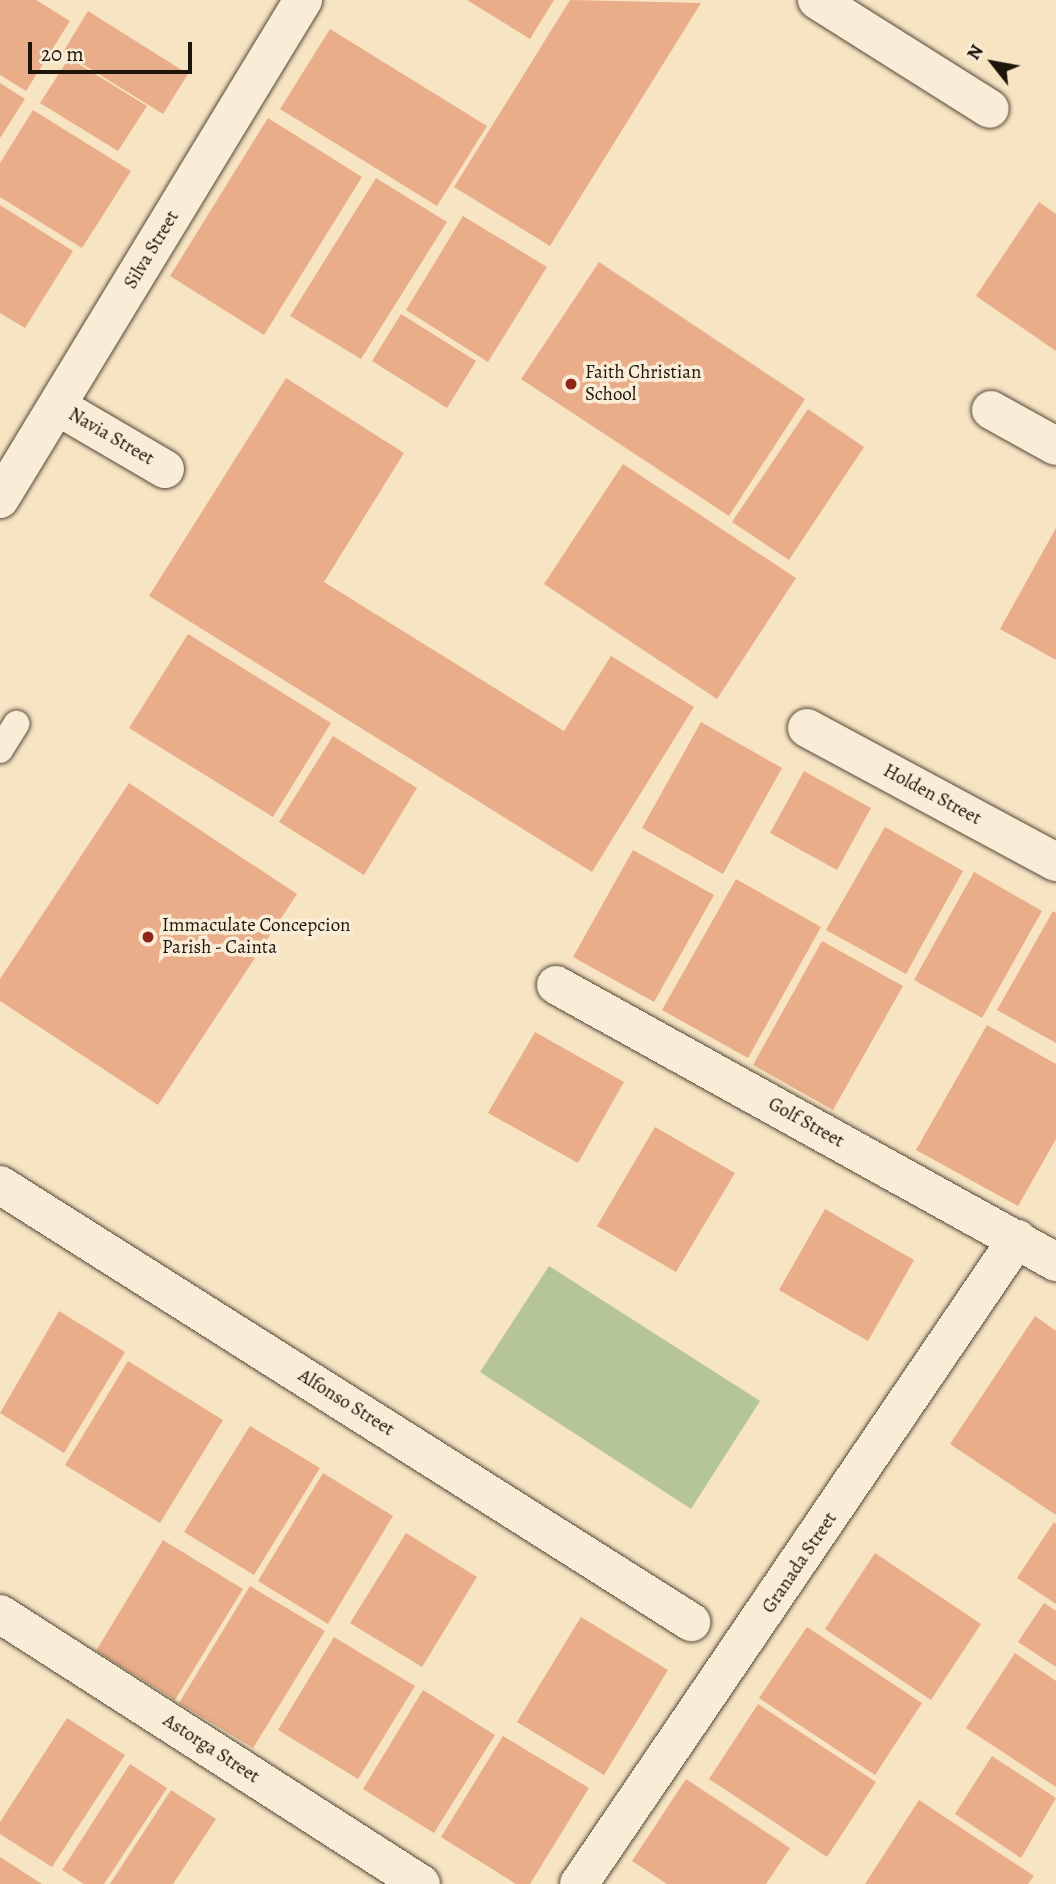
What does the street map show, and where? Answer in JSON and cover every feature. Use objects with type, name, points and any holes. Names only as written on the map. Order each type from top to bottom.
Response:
[{"type":"street","name":"Silva Street","points":[[0,499],[303,0]]},
{"type":"street","points":[[817,0],[989,108]]},
{"type":"street","name":"Navia Street","points":[[57,406],[165,469]]},
{"type":"street","points":[[990,410],[1056,446]]},
{"type":"street","name":"Holden Street","points":[[807,728],[1056,862]]},
{"type":"street","name":"Golf Street","points":[[556,985],[1056,1262]]},
{"type":"street","name":"Alfonso Street","points":[[1,1187],[691,1622]]},
{"type":"street","name":"Granada Street","points":[[579,1884],[1017,1239]]},
{"type":"street","name":"Astorga Street","points":[[0,1614],[421,1884]]},
{"type":"lane","points":[[0,750],[16,724]]},
{"type":"green space","points":[[549,1266],[760,1401],[691,1509],[480,1372]]},
{"type":"building","points":[[0,0],[36,0],[70,21],[26,91],[0,75]]},
{"type":"building","points":[[467,0],[554,0],[530,39]]},
{"type":"building","points":[[570,0],[701,3],[550,246],[454,187]]},
{"type":"building","points":[[88,11],[188,74],[163,114],[63,52]]},
{"type":"building","points":[[330,29],[487,126],[437,206],[280,109]]},
{"type":"building","points":[[69,58],[147,106],[118,151],[40,103]]},
{"type":"building","points":[[0,83],[25,99],[0,138]]},
{"type":"building","points":[[33,110],[131,171],[82,248],[0,197],[0,163]]},
{"type":"building","points":[[268,118],[362,177],[264,335],[170,276]]},
{"type":"building","points":[[376,178],[447,222],[361,359],[290,316]]},
{"type":"building","points":[[1039,202],[1056,214],[1056,351],[976,296]]},
{"type":"building","points":[[0,205],[73,251],[25,328],[0,313]]},
{"type":"building","points":[[463,216],[547,267],[488,362],[406,310]]},
{"type":"building","points":[[599,262],[805,399],[729,516],[521,379]]},
{"type":"building","points":[[401,314],[476,361],[447,408],[372,361]]},
{"type":"building","points":[[286,378],[404,453],[324,582],[564,731],[611,656],[694,707],[592,872],[149,596]]},
{"type":"building","points":[[808,409],[864,447],[789,560],[732,522]]},
{"type":"building","points":[[623,464],[796,578],[717,699],[544,584]]},
{"type":"building","points":[[1056,528],[1056,660],[1000,629]]},
{"type":"building","points":[[188,634],[331,723],[273,817],[129,728]]},
{"type":"building","points":[[701,722],[782,768],[723,874],[642,828]]},
{"type":"building","points":[[333,736],[417,788],[364,875],[279,822]]},
{"type":"building","points":[[804,771],[871,808],[837,870],[770,833]]},
{"type":"building","name":"Immaculate Concepcion Parish - Cainta","points":[[129,783],[297,894],[158,1105],[0,1001],[0,979]]},
{"type":"building","points":[[885,827],[963,871],[906,974],[826,930]]},
{"type":"building","points":[[633,850],[714,895],[654,1002],[573,957]]},
{"type":"building","points":[[974,872],[1042,911],[982,1018],[914,980]]},
{"type":"building","points":[[736,879],[821,927],[748,1058],[662,1010]]},
{"type":"building","points":[[1053,911],[1056,913],[1056,1043],[997,1010]]},
{"type":"building","points":[[822,941],[903,986],[833,1110],[753,1065]]},
{"type":"building","points":[[987,1025],[1056,1064],[1056,1139],[1018,1206],[916,1150]]},
{"type":"building","points":[[535,1032],[624,1082],[578,1163],[488,1113]]},
{"type":"building","points":[[655,1127],[735,1173],[676,1272],[597,1226]]},
{"type":"building","points":[[825,1209],[914,1260],[868,1341],[779,1290]]},
{"type":"building","points":[[59,1311],[125,1352],[64,1453],[0,1413]]},
{"type":"building","points":[[1035,1316],[1056,1331],[1056,1515],[950,1444]]},
{"type":"building","points":[[128,1361],[223,1420],[160,1523],[65,1465]]},
{"type":"building","points":[[250,1426],[320,1468],[254,1575],[184,1532]]},
{"type":"building","points":[[323,1473],[393,1516],[328,1624],[258,1581]]},
{"type":"building","points":[[1054,1522],[1056,1524],[1056,1604],[1017,1578]]},
{"type":"building","points":[[406,1533],[477,1577],[422,1667],[350,1623]]},
{"type":"building","points":[[163,1540],[243,1589],[175,1700],[96,1651]]},
{"type":"building","points":[[875,1553],[981,1624],[931,1700],[825,1629]]},
{"type":"building","points":[[250,1586],[325,1631],[253,1748],[179,1703]]},
{"type":"building","points":[[1044,1603],[1056,1611],[1056,1667],[1018,1642]]},
{"type":"building","points":[[581,1617],[668,1670],[604,1775],[517,1722]]},
{"type":"building","points":[[807,1627],[922,1703],[875,1775],[759,1698]]},
{"type":"building","points":[[334,1637],[415,1686],[358,1779],[278,1730]]},
{"type":"building","points":[[1015,1653],[1056,1681],[1056,1787],[966,1728]]},
{"type":"building","points":[[423,1690],[495,1735],[434,1833],[363,1789]]},
{"type":"building","points":[[758,1704],[876,1782],[827,1857],[709,1779]]},
{"type":"building","points":[[67,1718],[125,1755],[52,1867],[0,1834],[0,1822]]},
{"type":"building","points":[[503,1736],[589,1788],[530,1884],[516,1884],[441,1837]]},
{"type":"building","points":[[992,1756],[1056,1798],[1021,1858],[955,1814]]},
{"type":"building","points":[[130,1764],[167,1788],[104,1884],[84,1884],[62,1870]]},
{"type":"building","points":[[686,1779],[790,1848],[766,1884],[667,1884],[632,1861]]},
{"type":"building","points":[[171,1790],[216,1819],[173,1884],[110,1884]]},
{"type":"building","points":[[919,1800],[1034,1876],[1028,1884],[865,1884]]},
{"type":"building","points":[[0,1857],[42,1884],[0,1884]]},
{"type":"place","name":"Faith Christian School","points":[[571,384]]},
{"type":"place","name":"Immaculate Concepcion Parish - Cainta","points":[[148,937]]}]
